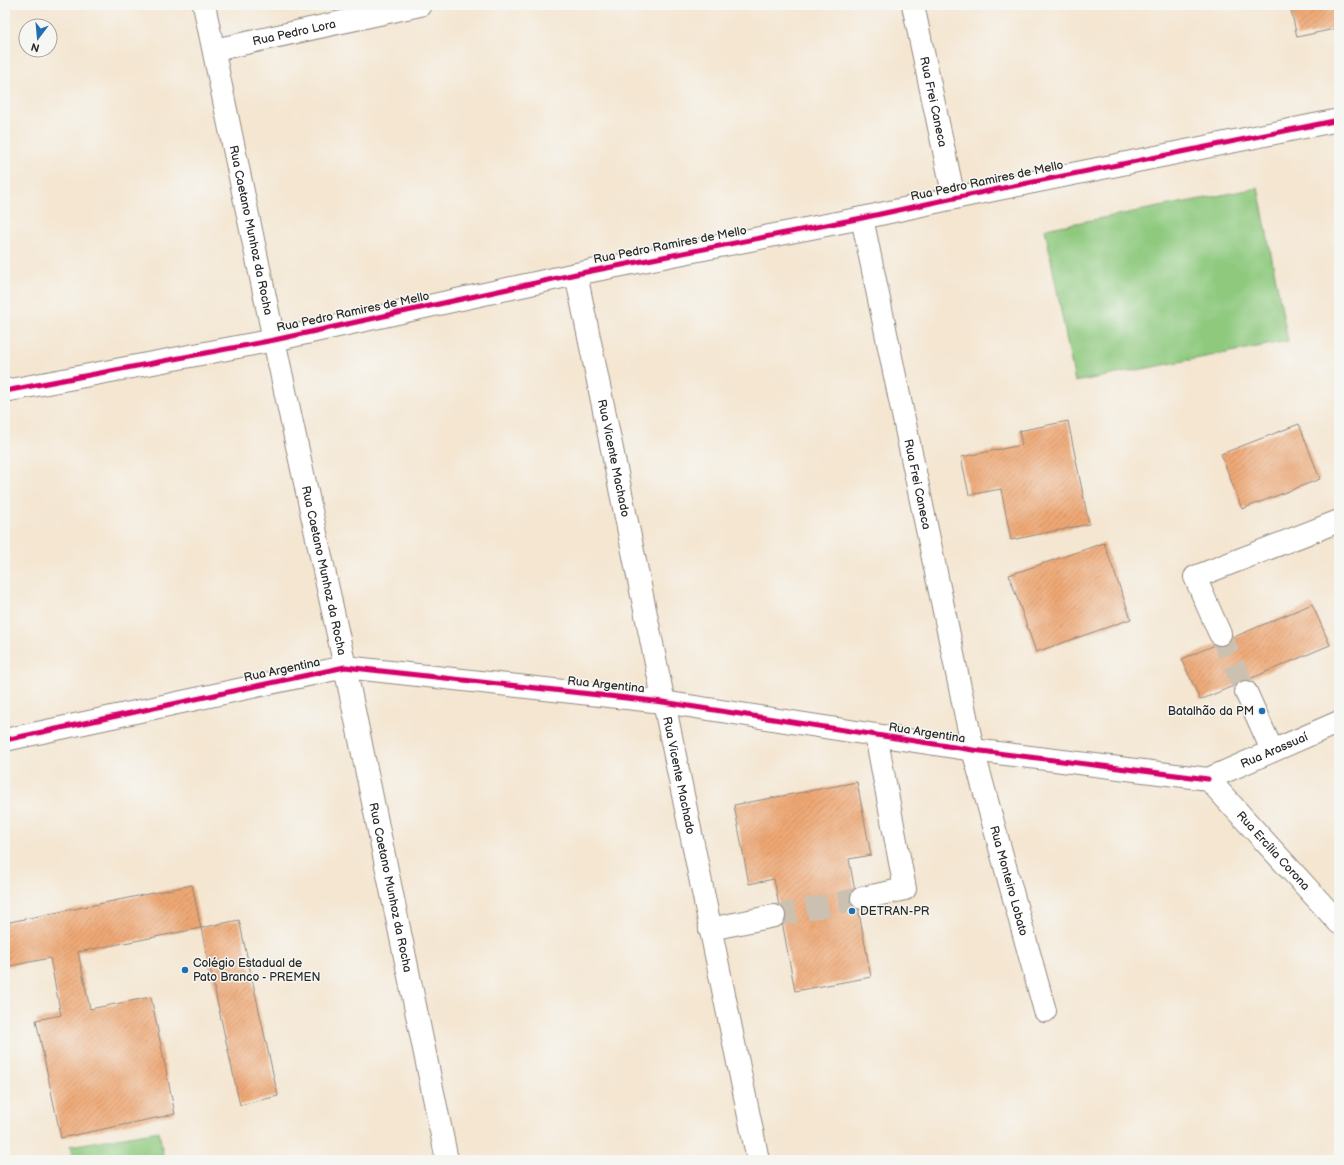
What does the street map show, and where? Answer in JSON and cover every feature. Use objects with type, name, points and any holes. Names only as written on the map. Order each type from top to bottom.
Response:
[{"type":"street","name":"Rua Caetano Munhoz da Rocha","points":[[204,5],[447,1160]]},
{"type":"street","name":"Rua Pedro Lora","points":[[214,50],[420,5]]},
{"type":"street","name":"Rua Frei Caneca","points":[[913,5],[954,198]]},
{"type":"street","name":"Rua Pedro Ramires de Mello","points":[[5,391],[274,340],[576,274],[862,218],[1339,120]]},
{"type":"street","name":"Rua Frei Caneca","points":[[862,218],[973,750]]},
{"type":"street","name":"Rua Vicente Machado","points":[[576,274],[758,1160]]},
{"type":"street","points":[[1220,634],[1194,577],[1339,521]]},
{"type":"street","name":"Rua Argentina","points":[[5,740],[344,667],[663,702],[973,750],[1208,779]]},
{"type":"street","points":[[1246,692],[1272,750]]},
{"type":"street","name":"Rua Arassuaí","points":[[1208,779],[1339,722]]},
{"type":"street","points":[[862,898],[904,889],[876,735]]},
{"type":"street","name":"Rua Monteiro Lobato","points":[[973,750],[1045,1011]]},
{"type":"street","name":"Rua Ercília Corona","points":[[1208,779],[1339,923]]},
{"type":"street","points":[[710,929],[774,916]]},
{"type":"green space","points":[[1258,188],[1288,341],[1075,382],[1045,229]]},
{"type":"green space","points":[[159,1131],[164,1160],[73,1160],[70,1146]]},
{"type":"building","points":[[1290,5],[1337,5],[1339,13],[1339,28],[1297,37]]},
{"type":"building","points":[[1068,421],[1089,524],[1011,540],[1001,489],[969,495],[961,457],[1022,445],[1019,431]]},
{"type":"building","points":[[1299,424],[1320,479],[1242,509],[1221,454]]},
{"type":"building","points":[[1104,543],[1131,619],[1036,652],[1009,575]]},
{"type":"building","points":[[1312,604],[1330,645],[1200,700],[1182,659]]},
{"type":"building","points":[[857,782],[871,855],[849,859],[871,977],[795,991],[774,879],[749,884],[734,805]]},
{"type":"building","points":[[192,885],[201,928],[78,952],[90,1009],[151,997],[175,1114],[61,1138],[36,1020],[61,1015],[50,958],[5,967],[5,923]]},
{"type":"building","points":[[239,920],[278,1096],[240,1105],[201,928]]},
{"type":"tunnel","points":[[1220,634],[1246,692]]},
{"type":"tunnel","points":[[774,916],[862,898]]},
{"type":"cycle path","points":[[5,391],[274,340],[576,274],[862,218],[1339,120]]},
{"type":"cycle path","points":[[5,740],[345,667],[663,702],[973,750],[1208,779]]},
{"type":"place","name":"Batalhão da PM","points":[[1262,711]]},
{"type":"place","name":"DETRAN-PR","points":[[852,911]]},
{"type":"place","name":"Colégio Estadual de Pato Branco - PREMEN","points":[[185,970]]}]
